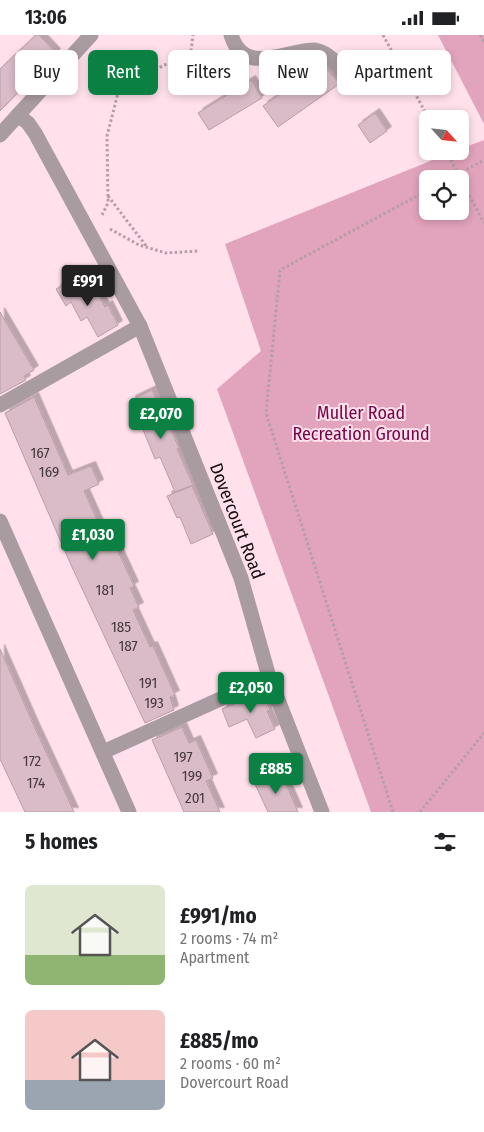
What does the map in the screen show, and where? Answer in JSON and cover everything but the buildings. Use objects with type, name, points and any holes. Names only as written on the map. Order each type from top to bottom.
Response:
[{"type":"street","points":[[0,135],[91,35]]},
{"type":"street","points":[[231,35],[240,50]]},
{"type":"street","points":[[249,57],[262,59],[306,50],[315,50],[332,57],[337,64]]},
{"type":"street","name":"Dovercourt Road","points":[[18,115],[28,123],[35,133],[92,225],[140,326],[241,578],[269,677],[322,812]]},
{"type":"street","points":[[0,405],[140,326]]},
{"type":"street","points":[[0,521],[129,812]]},
{"type":"street","points":[[103,752],[269,677]]},
{"type":"path","points":[[191,50],[193,35]]},
{"type":"path","points":[[383,35],[424,110]]},
{"type":"path","points":[[480,35],[484,42]]},
{"type":"path","points":[[92,225],[100,219],[108,203],[107,135],[119,89],[168,63]]},
{"type":"path","points":[[465,170],[484,160]]},
{"type":"path","points":[[393,812],[266,413],[280,270],[419,195]]},
{"type":"path","points":[[469,195],[484,223]]},
{"type":"path","points":[[108,196],[147,248]]},
{"type":"path","points":[[92,225],[139,245],[166,253],[199,251]]},
{"type":"path","points":[[420,812],[484,733]]},
{"type":"green space","points":[[438,35],[484,35],[484,124],[451,60],[451,50],[446,50]]},
{"type":"green space","name":"Muller Road Recreation Ground","points":[[484,140],[484,812],[371,812],[217,389],[261,351],[225,244],[433,160],[469,160],[469,146]]}]
